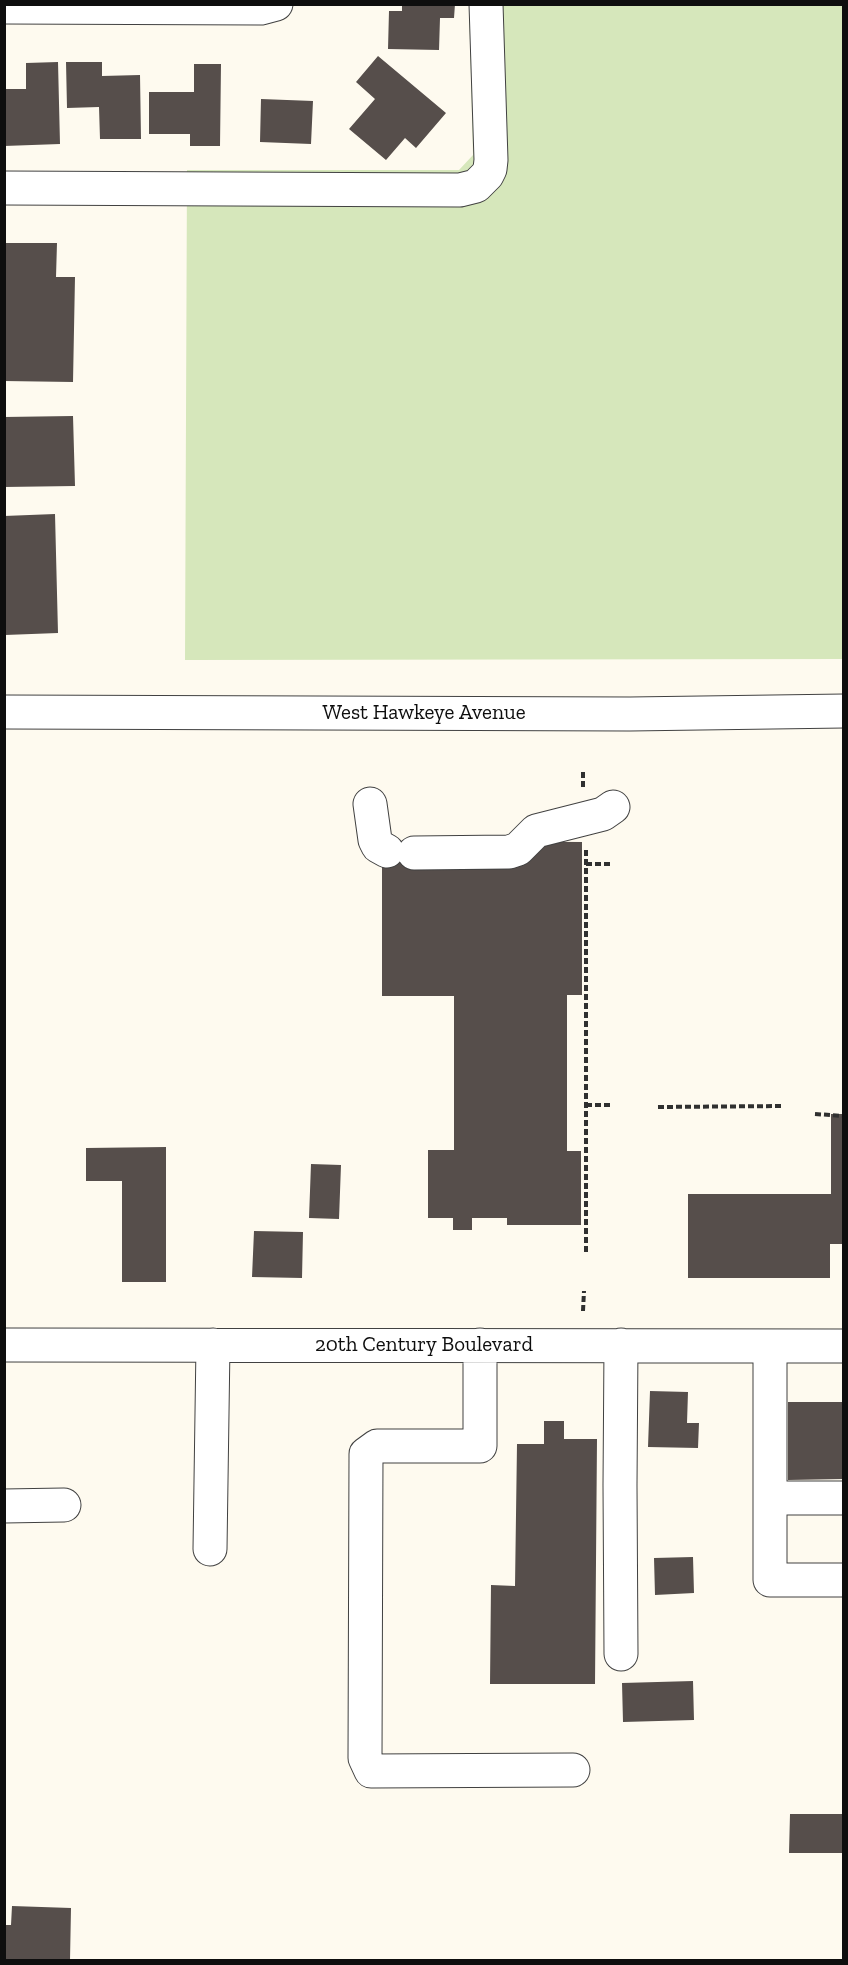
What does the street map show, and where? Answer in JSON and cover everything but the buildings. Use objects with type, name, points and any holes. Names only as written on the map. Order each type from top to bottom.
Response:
[{"type":"street","points":[[4,7],[261,8],[276,4]]},
{"type":"street","points":[[4,188],[460,189],[476,186],[487,175],[491,160],[486,4]]},
{"type":"street","name":"West Hawkeye Avenue","points":[[4,712],[630,714],[843,711]]},
{"type":"street","points":[[370,804],[375,840],[381,848],[401,852],[509,852],[518,849],[536,831],[603,814],[613,807]]},
{"type":"street","name":"20th Century Boulevard","points":[[4,1345],[843,1346]]},
{"type":"street","points":[[621,1345],[621,1654]]},
{"type":"street","points":[[210,1549],[213,1346]]},
{"type":"street","points":[[480,1346],[480,1446],[377,1446],[366,1454],[364,1758],[371,1771],[573,1770]]},
{"type":"street","points":[[770,1346],[770,1580],[843,1580]]},
{"type":"street","points":[[770,1498],[843,1498]]},
{"type":"street","points":[[4,1506],[64,1505]]},
{"type":"path","points":[[583,769],[583,794]]},
{"type":"path","points":[[586,847],[586,1254]]},
{"type":"path","points":[[586,864],[612,864]]},
{"type":"path","points":[[586,1105],[611,1105]]},
{"type":"path","points":[[658,1107],[783,1106]]},
{"type":"path","points":[[815,1114],[843,1116]]},
{"type":"path","points":[[583,1311],[584,1291]]},
{"type":"green space","points":[[469,5],[843,5],[843,659],[185,660],[187,170],[459,170],[473,155]]}]
